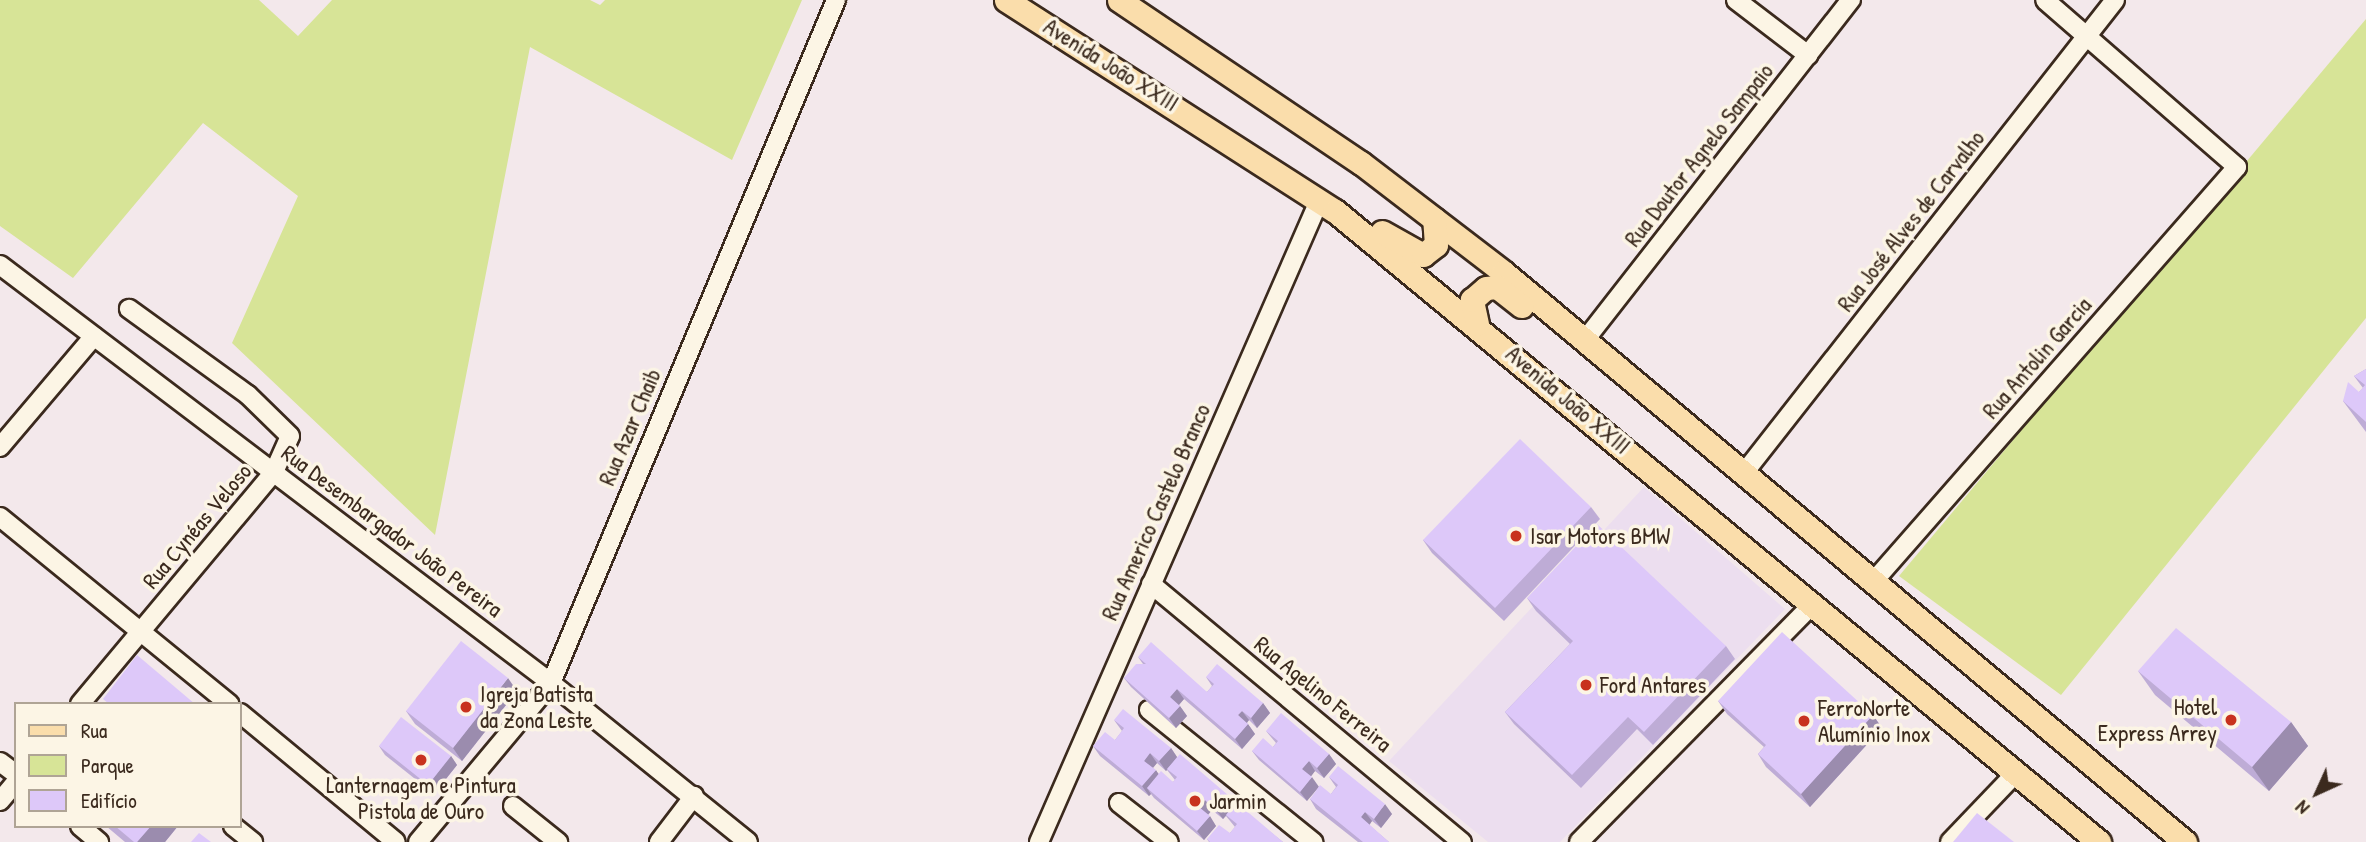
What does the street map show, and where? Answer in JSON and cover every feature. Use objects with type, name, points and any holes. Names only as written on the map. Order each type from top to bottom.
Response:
[{"type":"main road","name":"Avenida João XXIII","points":[[1006,0],[1327,206],[1477,324],[2099,842]]},
{"type":"main road","points":[[1119,0],[1434,219],[1585,340],[2185,842]]},
{"type":"main road","points":[[1327,206],[1423,255],[1436,245],[1434,219]]},
{"type":"main road","points":[[1477,324],[1472,300],[1497,287],[1550,326],[1585,340]]},
{"type":"street","name":"Rua Azar Chaib","points":[[418,842],[551,683],[836,0]]},
{"type":"street","points":[[1736,0],[1808,55]]},
{"type":"street","name":"Rua Doutor Agnelo Sampaio","points":[[1585,340],[1851,0]]},
{"type":"street","points":[[2045,0],[2088,36]]},
{"type":"street","name":"Rua José Alves de Carvalho","points":[[1744,473],[2116,0]]},
{"type":"street","name":"Rua Antolin Garcia","points":[[1873,582],[2237,167],[2088,36]]},
{"type":"street","name":"Rua Americo Castelo Branco","points":[[1039,842],[1151,584],[1327,206]]},
{"type":"street","name":"Rua Desembargador João Pereira","points":[[0,265],[551,683],[748,842]]},
{"type":"street","name":"Rua Cynéas Veloso","points":[[82,702],[274,471],[290,436],[248,395],[129,309]]},
{"type":"street","points":[[0,447],[94,336]]},
{"type":"street","points":[[0,517],[227,702]]},
{"type":"street","name":"Rua Agelino Ferreira","points":[[1151,584],[1462,842]]},
{"type":"street","points":[[1579,842],[1812,605]]},
{"type":"street","points":[[1149,710],[1313,842]]},
{"type":"street","points":[[242,715],[396,842]]},
{"type":"street","points":[[1950,842],[2015,774]]},
{"type":"street","points":[[0,801],[14,784]]},
{"type":"street","points":[[659,842],[694,796]]},
{"type":"street","points":[[1119,803],[1169,842]]},
{"type":"street","points":[[513,806],[558,842]]},
{"type":"street","points":[[82,828],[99,842]]},
{"type":"street","points":[[236,828],[253,842]]},
{"type":"shaded area","name":"Ford Antares","points":[[1644,487],[1785,609],[1560,842],[1488,842],[1389,761]]},
{"type":"green space","points":[[0,0],[259,0],[298,36],[332,0],[590,0],[600,5],[605,0],[802,0],[732,160],[530,47],[435,535],[232,343],[298,196],[203,123],[73,278],[0,226]]},
{"type":"green space","points":[[2366,19],[2366,318],[2061,695],[1899,576]]},
{"type":"building","points":[[2366,369],[2366,422],[2343,401],[2348,382],[2359,392],[2365,385],[2354,376]]},
{"type":"building","name":"Isar Motors BMW","points":[[1520,439],[1591,507],[1495,608],[1423,540]]},
{"type":"building","points":[[1597,524],[1726,646],[1644,732],[1628,717],[1572,775],[1505,712],[1573,641],[1527,598]]},
{"type":"building","name":"Hotel Express Arrey","points":[[2176,628],[2291,722],[2252,767],[2138,671]]},
{"type":"building","name":"FerroNorte Alumínio Inox","points":[[1782,632],[1873,715],[1801,794],[1758,754],[1766,745],[1718,701]]},
{"type":"building","name":"Igreja Batista da Zona Leste","points":[[461,641],[508,678],[453,748],[406,711]]},
{"type":"building","points":[[1151,642],[1207,692],[1214,684],[1206,677],[1217,664],[1263,703],[1251,718],[1242,711],[1238,715],[1248,724],[1235,739],[1177,689],[1170,697],[1180,706],[1169,718],[1124,678],[1136,664],[1146,664],[1138,657]]},
{"type":"building","points":[[137,655],[193,702],[107,702],[103,699]]},
{"type":"building","points":[[1123,709],[1171,748],[1159,761],[1150,753],[1144,761],[1156,770],[1142,786],[1093,746],[1105,732],[1115,740],[1124,728],[1114,720]]},
{"type":"building","points":[[1281,713],[1329,754],[1317,768],[1309,761],[1302,769],[1312,777],[1300,792],[1252,751],[1263,738],[1273,747],[1278,741],[1266,731]]},
{"type":"building","name":"Lanternagem e Pintura Pistola de Ouro","points":[[401,717],[451,756],[428,785],[379,746]]},
{"type":"building","name":"Jarmin","points":[[1180,754],[1228,795],[1216,810],[1205,800],[1199,807],[1210,816],[1197,831],[1147,788],[1161,771],[1173,782],[1177,777],[1167,769]]},
{"type":"building","points":[[1338,766],[1385,804],[1374,819],[1365,812],[1361,817],[1389,842],[1363,842],[1310,799],[1320,785],[1331,794],[1338,785],[1329,777]]},
{"type":"building","points":[[1236,802],[1283,842],[1210,842],[1207,839],[1219,825],[1230,833],[1237,824],[1226,815]]},
{"type":"building","points":[[1977,813],[2014,842],[1953,842]]},
{"type":"building","points":[[117,828],[149,828],[134,842]]},
{"type":"building","points":[[199,833],[211,842],[191,842]]},
{"type":"place","name":"Isar Motors BMW","points":[[1516,536]]},
{"type":"place","name":"Ford Antares","points":[[1586,685]]},
{"type":"place","name":"Igreja Batista da Zona Leste","points":[[466,707]]},
{"type":"place","name":"Hotel Express Arrey","points":[[2231,720]]},
{"type":"place","name":"FerroNorte Alumínio Inox","points":[[1804,721]]},
{"type":"place","name":"Lanternagem e Pintura Pistola de Ouro","points":[[421,760]]},
{"type":"place","name":"Jarmin","points":[[1195,801]]}]
